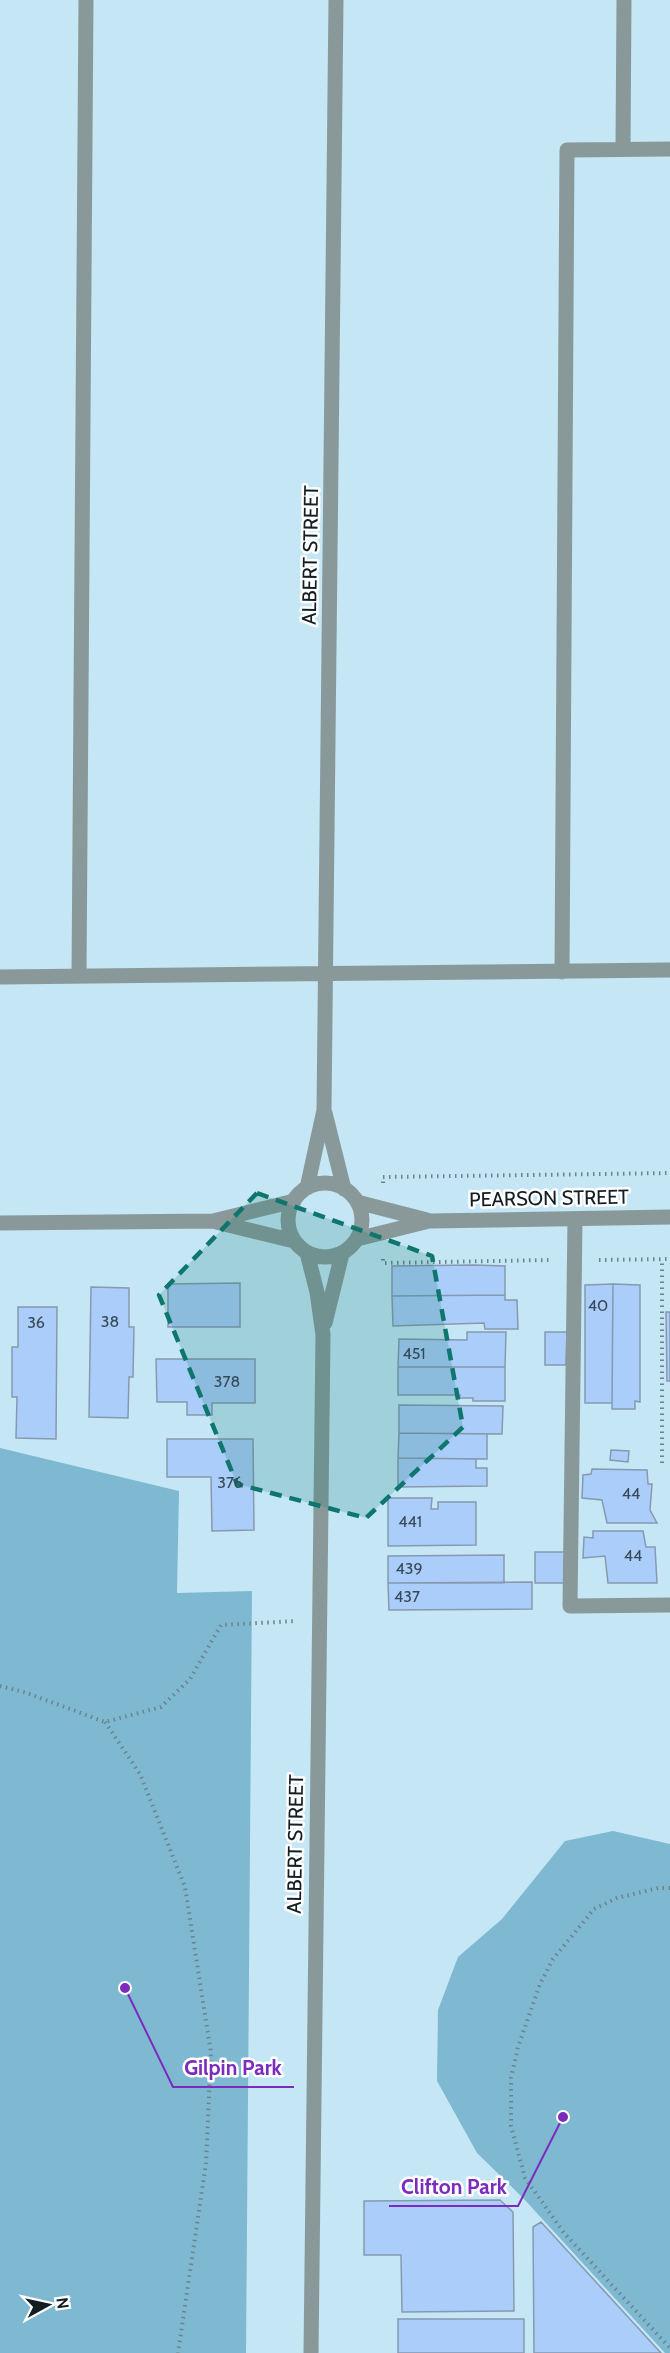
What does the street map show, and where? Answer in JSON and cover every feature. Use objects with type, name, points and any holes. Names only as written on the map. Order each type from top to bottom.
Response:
[{"type":"street","points":[[79,976],[86,0]]},
{"type":"street","name":"ALBERT STREET","points":[[307,1188],[324,1110],[336,0]]},
{"type":"street","points":[[623,149],[624,0]]},
{"type":"street","points":[[562,972],[567,150],[670,149]]},
{"type":"street","points":[[0,977],[670,970]]},
{"type":"street","name":"ALBERT STREET","points":[[324,1110],[344,1189]]},
{"type":"street","points":[[213,1221],[294,1241],[307,1253],[319,1257],[330,1257],[342,1254],[357,1239],[361,1227],[361,1214],[357,1202],[344,1189],[325,1183],[307,1188],[294,1201],[289,1211],[288,1221],[294,1241]]},
{"type":"street","points":[[0,1223],[213,1221],[294,1201]]},
{"type":"street","name":"PEARSON STREET","points":[[357,1202],[429,1221]]},
{"type":"street","name":"PEARSON STREET","points":[[357,1239],[429,1221],[670,1217]]},
{"type":"street","points":[[575,1220],[570,1606],[670,1605]]},
{"type":"street","name":"ALBERT STREET","points":[[307,1253],[317,1292],[323,1335],[310,2353]]},
{"type":"street","name":"ALBERT STREET","points":[[323,1335],[331,1292],[342,1254]]},
{"type":"path","points":[[662,1259],[662,1463]]},
{"type":"path","points":[[0,1686],[27,1693],[105,1722],[161,1707],[190,1679],[221,1625],[318,1621]]},
{"type":"path","points":[[105,1722],[140,1774],[185,1887],[211,2053],[206,2163],[178,2353]]},
{"type":"path","points":[[670,1888],[658,1888],[617,1898],[594,1909],[553,1959],[540,1984],[518,2047],[511,2078],[511,2126],[525,2178],[564,2233],[670,2348]]},
{"type":"highlighted area","points":[[257,1193],[432,1256],[463,1427],[366,1518],[237,1484],[159,1295]]},
{"type":"shaded area","points":[[0,1448],[179,1491],[177,1593],[252,1591],[246,2353],[0,2353]]},
{"type":"shaded area","points":[[613,1831],[670,1844],[670,2353],[665,2353],[524,2199],[477,2153],[437,2081],[438,2010],[458,1957],[502,1919],[565,1841]]},
{"type":"building","points":[[392,1266],[505,1266],[505,1295],[392,1296]]},
{"type":"building","points":[[240,1283],[240,1327],[168,1327],[168,1284]]},
{"type":"building","points":[[613,1284],[612,1403],[585,1403],[585,1285]]},
{"type":"building","points":[[613,1284],[640,1285],[640,1402],[635,1401],[635,1409],[612,1409]]},
{"type":"building","points":[[91,1287],[129,1288],[129,1327],[134,1327],[133,1377],[129,1377],[128,1418],[89,1417]]},
{"type":"building","points":[[505,1295],[505,1300],[517,1300],[518,1329],[485,1329],[484,1323],[393,1326],[392,1296]]},
{"type":"building","points":[[18,1307],[57,1307],[56,1439],[16,1438],[17,1397],[12,1397],[12,1347],[18,1347]]},
{"type":"building","points":[[666,1312],[670,1312],[670,1381],[667,1381]]},
{"type":"building","points":[[467,1332],[506,1332],[505,1367],[398,1367],[399,1339],[467,1340]]},
{"type":"building","points":[[545,1332],[567,1332],[566,1365],[545,1365]]},
{"type":"building","points":[[156,1359],[255,1359],[255,1403],[212,1403],[212,1415],[187,1415],[187,1402],[157,1402]]},
{"type":"building","points":[[398,1367],[505,1367],[505,1401],[473,1401],[473,1398],[460,1398],[460,1395],[398,1395]]},
{"type":"building","points":[[399,1405],[503,1406],[502,1434],[399,1433]]},
{"type":"building","points":[[399,1433],[487,1434],[487,1459],[398,1458]]},
{"type":"building","points":[[167,1439],[253,1439],[254,1530],[212,1531],[211,1477],[167,1477]]},
{"type":"building","points":[[611,1450],[629,1451],[628,1462],[610,1460]]},
{"type":"building","points":[[398,1458],[476,1459],[476,1468],[487,1468],[487,1486],[398,1487]]},
{"type":"building","points":[[592,1469],[647,1470],[648,1484],[652,1484],[650,1510],[657,1523],[607,1523],[602,1500],[582,1498],[583,1475],[591,1474]]},
{"type":"building","points":[[388,1498],[432,1498],[431,1509],[438,1509],[438,1502],[476,1502],[476,1545],[388,1546]]},
{"type":"building","points":[[593,1531],[643,1531],[646,1547],[655,1547],[657,1583],[608,1583],[605,1556],[583,1558],[584,1537],[593,1538]]},
{"type":"building","points":[[535,1552],[566,1552],[565,1583],[535,1583]]},
{"type":"building","points":[[504,1555],[504,1583],[388,1583],[388,1556]]},
{"type":"building","points":[[532,1582],[532,1609],[389,1610],[388,1583]]},
{"type":"building","points":[[500,2200],[513,2212],[514,2311],[402,2312],[401,2255],[364,2255],[364,2201]]},
{"type":"building","points":[[541,2222],[661,2353],[534,2353],[533,2227]]},
{"type":"building","points":[[398,2319],[524,2319],[524,2353],[398,2353]]},
{"type":"place","name":"Gilpin Park","points":[[125,1988]]},
{"type":"place","name":"Clifton Park","points":[[563,2117]]}]
